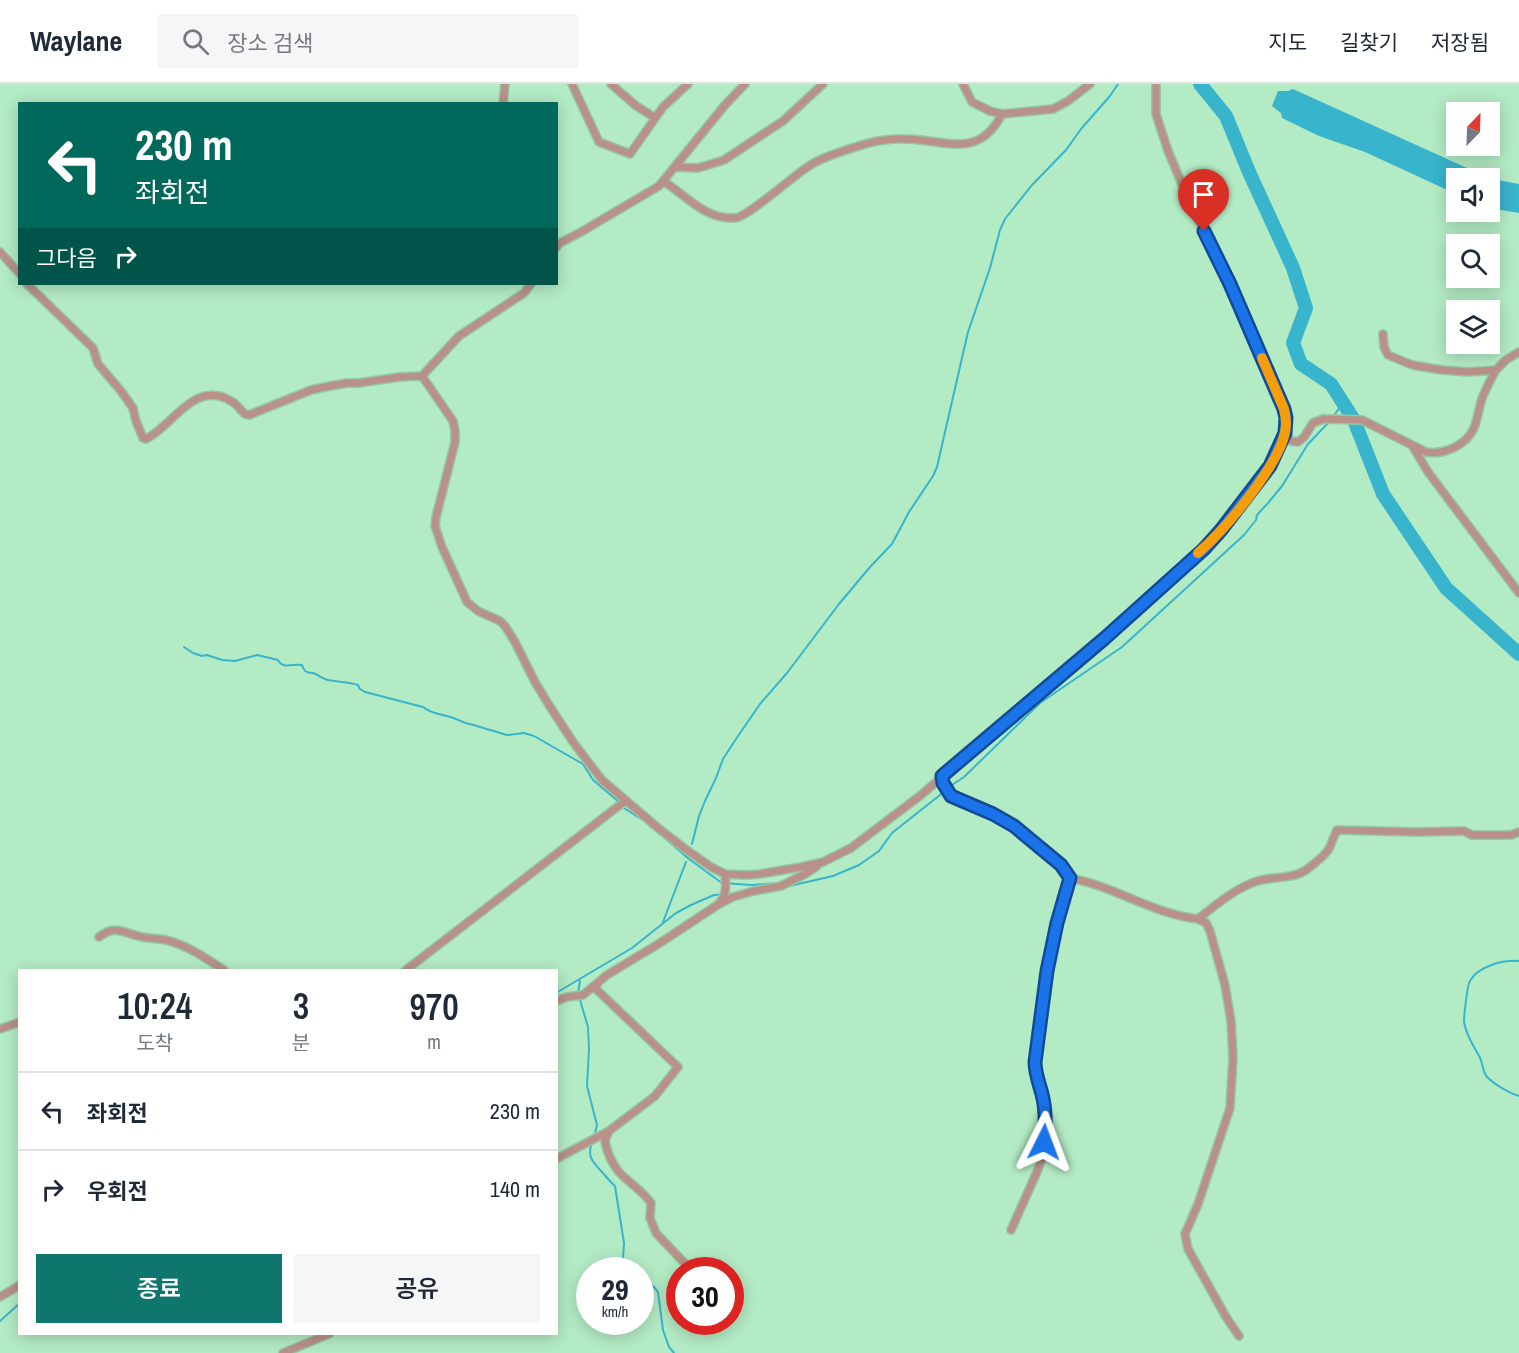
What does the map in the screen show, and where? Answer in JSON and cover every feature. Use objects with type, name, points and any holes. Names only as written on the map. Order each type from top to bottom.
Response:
[{"type":"street","points":[[503,102],[505,84]]},
{"type":"street","points":[[572,84],[599,142],[630,154],[663,107],[688,84]]},
{"type":"street","points":[[610,84],[655,118]]},
{"type":"street","points":[[558,246],[659,186],[725,105],[746,84]]},
{"type":"street","points":[[675,167],[698,168],[724,160],[783,121],[823,84]]},
{"type":"street","points":[[963,84],[972,102],[1002,114],[1053,110],[1090,84]]},
{"type":"street","points":[[422,376],[453,421],[455,431],[455,442],[435,526],[442,547],[467,602],[505,626],[535,682],[573,742],[602,780],[684,848],[725,874],[760,874],[823,862],[858,843],[903,810],[1105,638],[1204,549],[1270,466],[1285,433],[1284,409],[1230,284],[1189,201],[1158,125],[1155,84]]},
{"type":"street","points":[[663,181],[704,210],[717,216],[738,218],[811,164],[831,156],[871,142],[884,140],[927,141],[949,145],[970,143],[993,128],[1002,114]]},
{"type":"street","points":[[0,252],[18,272]]},
{"type":"street","points":[[28,285],[93,348],[98,364],[133,408],[143,438],[149,437],[183,408],[205,396],[215,395],[227,399],[249,415],[311,390],[347,383],[422,376],[459,336],[524,293],[530,285]]},
{"type":"street","points":[[1383,334],[1384,347],[1388,355],[1412,365],[1467,372],[1496,370]]},
{"type":"street","points":[[1285,433],[1291,441],[1298,442],[1313,423],[1323,419],[1362,420],[1413,447],[1436,454],[1443,452],[1458,445],[1472,431],[1483,396],[1496,370],[1519,352]]},
{"type":"street","points":[[1413,447],[1428,472],[1519,593]]},
{"type":"street","points":[[942,776],[943,783],[951,796],[993,814],[1014,826],[1061,865],[1070,878],[1106,888],[1172,913],[1198,919],[1206,923],[1210,930],[1229,1000],[1232,1021],[1232,1084],[1228,1117],[1198,1204],[1185,1234],[1188,1249],[1239,1336]]},
{"type":"street","points":[[407,969],[626,801]]},
{"type":"street","points":[[1198,919],[1250,884],[1306,870],[1326,853],[1337,830],[1464,831],[1472,835],[1511,835],[1519,832]]},
{"type":"street","points":[[558,1000],[583,995],[607,975],[719,904],[733,897],[781,886],[806,874],[823,862]]},
{"type":"street","points":[[719,904],[725,891],[725,874]]},
{"type":"street","points":[[1011,1230],[1042,1158],[1046,1123],[1043,1096],[1035,1071],[1035,1062],[1044,988],[1057,923],[1070,878]]},
{"type":"street","points":[[99,937],[106,932],[123,930],[138,936],[167,940],[222,969]]},
{"type":"street","points":[[558,1158],[609,1131],[655,1096],[678,1067],[596,989],[597,985]]},
{"type":"street","points":[[0,1029],[18,1023]]},
{"type":"street","points":[[609,1131],[605,1141],[611,1161],[620,1173],[647,1197],[651,1203],[650,1218],[656,1233],[679,1257]]},
{"type":"street","points":[[0,1297],[18,1286]]},
{"type":"street","points":[[283,1353],[327,1335]]},
{"type":"water","points":[[1293,89],[1467,168],[1446,168],[1446,189],[1365,152],[1319,136],[1282,118],[1281,113],[1272,106],[1278,91]]},
{"type":"water","points":[[1500,180],[1519,184],[1519,213],[1500,210]]},
{"type":"waterway","points":[[692,844],[705,801],[723,759],[736,739],[760,704],[787,673],[839,604],[892,544],[909,512],[933,476],[968,332],[1005,219],[1032,185],[1066,150],[1118,84]]},
{"type":"waterway","points":[[1200,84],[1226,116],[1293,268],[1306,308],[1293,343],[1301,364],[1331,384],[1354,420],[1383,494],[1446,588],[1519,654]]},
{"type":"waterway","points":[[1332,418],[1343,403]]},
{"type":"waterway","points":[[949,787],[964,777],[1040,703],[1122,647],[1244,535],[1256,520],[1257,515],[1282,486],[1308,444],[1329,422]]},
{"type":"waterway","points":[[184,647],[193,653],[222,660],[235,661],[257,655],[278,660],[283,665],[302,665],[306,672],[326,679],[358,685],[365,692],[423,707],[430,712],[452,717],[466,724],[507,735],[524,733],[534,736],[583,764],[593,780],[619,802]]},
{"type":"waterway","points":[[785,887],[833,876],[859,865],[879,851],[892,833],[945,791]]},
{"type":"waterway","points":[[624,808],[647,823],[689,859],[722,883],[752,885],[781,883]]},
{"type":"waterway","points":[[663,922],[686,862]]},
{"type":"waterway","points":[[558,992],[632,948],[676,913],[714,895],[734,894]]},
{"type":"waterway","points":[[1519,961],[1492,965],[1474,976],[1468,988],[1464,1022],[1487,1077],[1502,1088],[1519,1096]]},
{"type":"waterway","points":[[580,981],[578,993],[588,1027],[587,1086],[597,1125],[594,1137]]},
{"type":"waterway","points":[[592,1143],[590,1155],[593,1161],[615,1186],[624,1243],[623,1257]]},
{"type":"waterway","points":[[654,1287],[658,1292],[663,1330],[669,1347],[674,1353]]},
{"type":"waterway","points":[[0,1321],[18,1305]]},
{"type":"slow traffic","points":[[1198,553],[1221,530],[1249,495],[1270,466],[1285,433],[1284,409],[1262,358]]},
{"type":"route","points":[[1044,1142],[1045,1110],[1035,1071],[1035,1062],[1047,971],[1057,923],[1070,878],[1061,865],[1014,826],[993,814],[951,796],[943,783],[942,776],[1105,638],[1204,549],[1270,466],[1285,433],[1284,409],[1230,284],[1204,231]]}]
